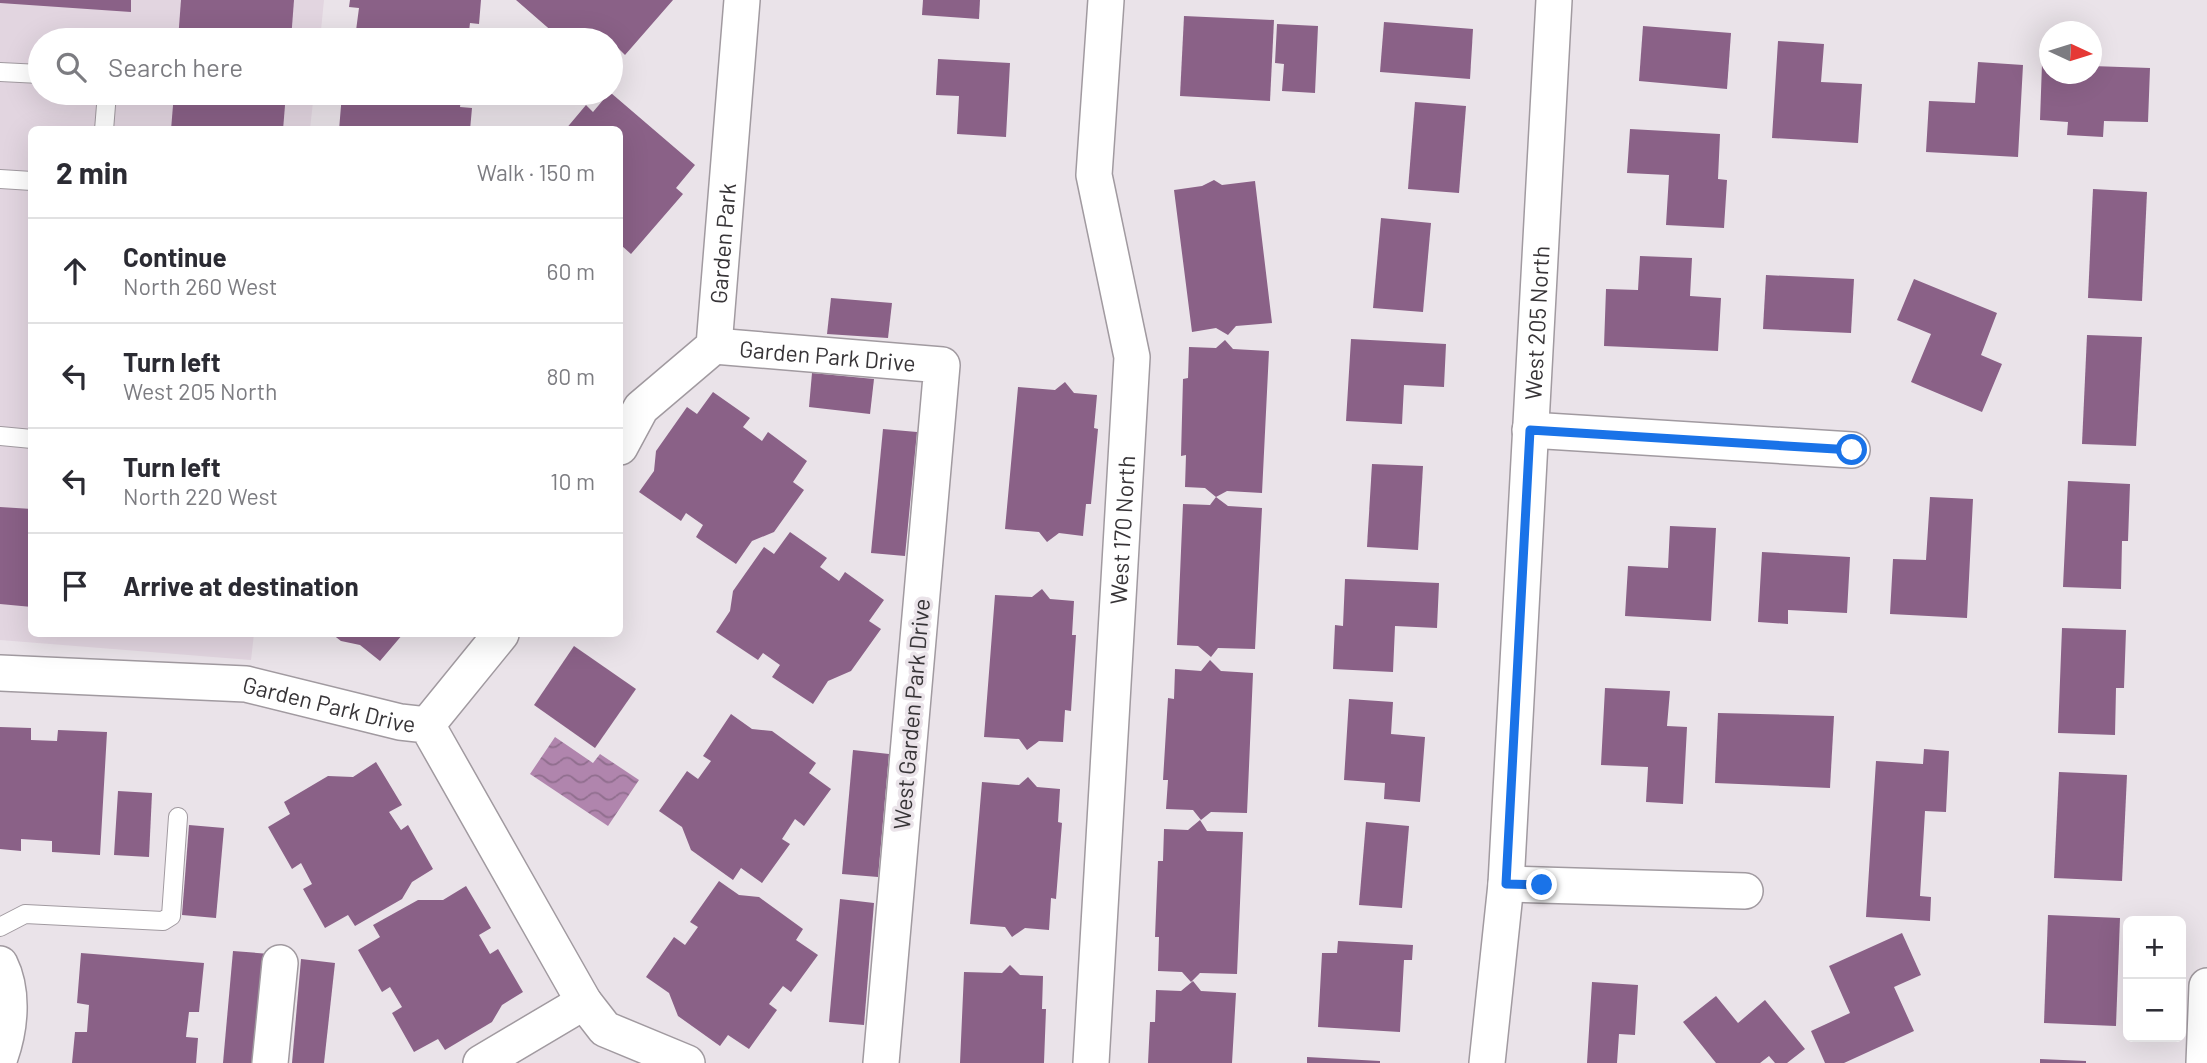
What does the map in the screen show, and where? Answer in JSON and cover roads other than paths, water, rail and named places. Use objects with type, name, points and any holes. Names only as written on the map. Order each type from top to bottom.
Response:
[{"type":"street","name":"Garden Park","points":[[714,346],[742,0]]},
{"type":"street","name":"West 170 North","points":[[1090,1063],[1132,357],[1094,176],[1106,0]]},
{"type":"street","name":"West 205 North","points":[[1487,1063],[1506,884],[1554,0]]},
{"type":"street","name":"Garden Park Drive","points":[[714,346],[942,365]]},
{"type":"street","points":[[623,434],[631,400],[714,346]]},
{"type":"street","name":"West Garden Park Drive","points":[[881,1063],[942,365]]},
{"type":"street","points":[[1530,430],[1852,450]]},
{"type":"street","points":[[427,725],[499,637]]},
{"type":"street","name":"Garden Park Drive","points":[[0,673],[246,684],[400,722],[427,725],[584,1002],[605,1029],[687,1063]]},
{"type":"street","points":[[1506,884],[1745,891]]},
{"type":"street","points":[[270,1063],[281,963]]},
{"type":"street","points":[[0,964],[9,995],[8,1036],[0,1057]]},
{"type":"street","points":[[2204,1063],[2207,986]]},
{"type":"street","points":[[481,1063],[584,1002]]},
{"type":"lane","points":[[0,72],[28,73]]},
{"type":"lane","points":[[104,126],[106,105]]},
{"type":"lane","points":[[0,179],[28,181]]},
{"type":"lane","points":[[0,436],[28,439]]},
{"type":"lane","points":[[0,927],[25,914],[163,921],[171,916],[178,817]]},
{"type":"water","points":[[555,737],[593,763],[600,754],[639,780],[608,826],[530,774]]}]
